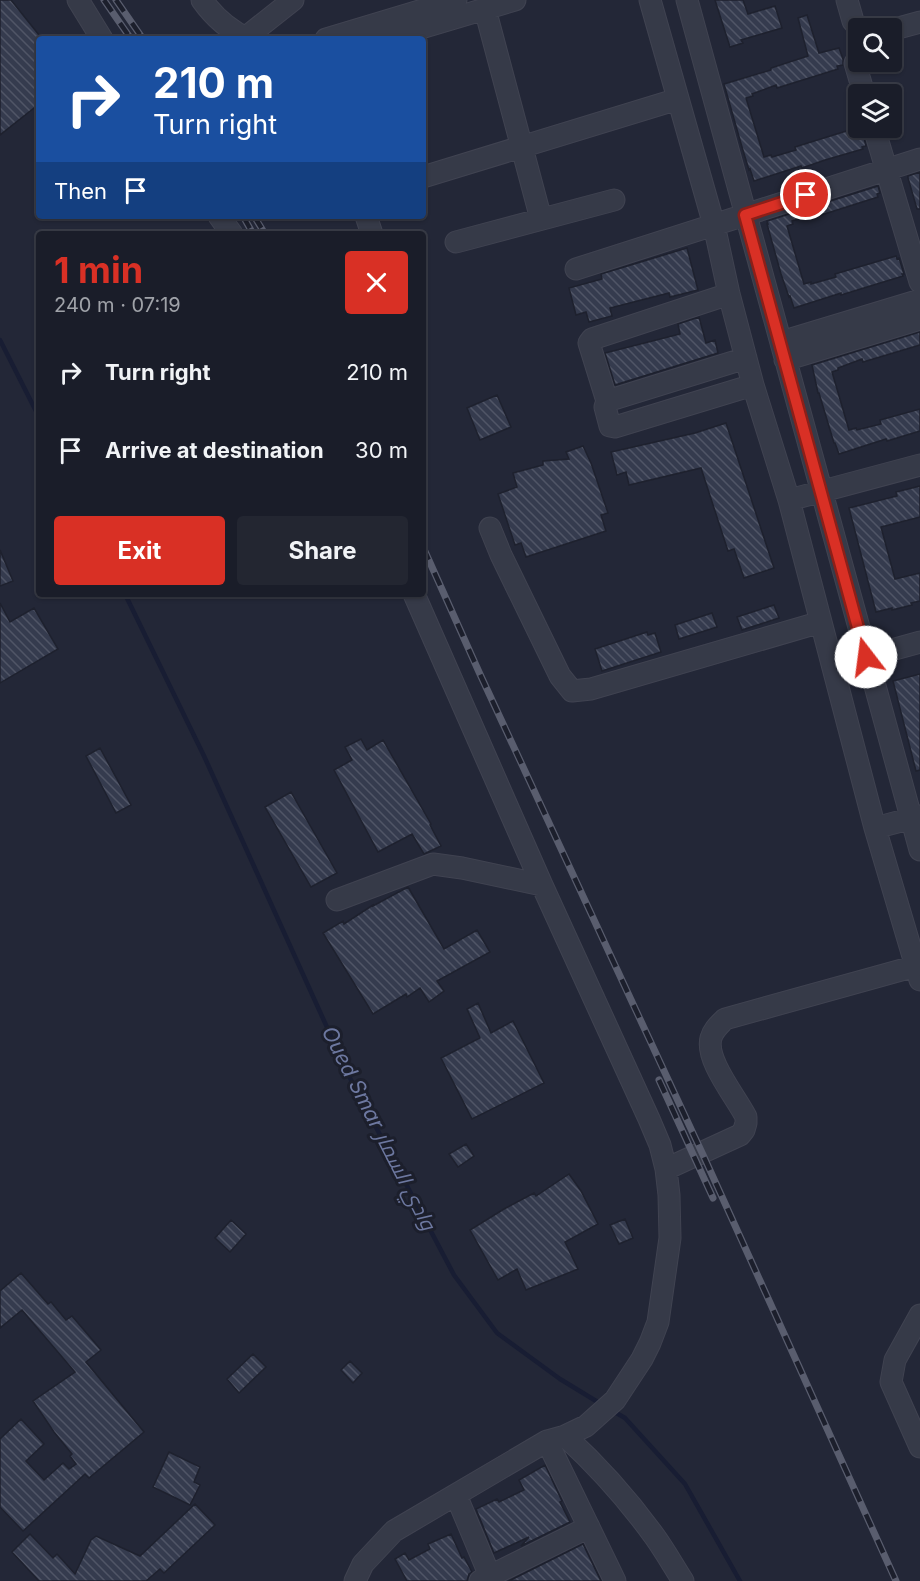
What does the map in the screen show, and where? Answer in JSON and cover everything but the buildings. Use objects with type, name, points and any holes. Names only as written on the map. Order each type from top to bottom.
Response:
[{"type":"street","points":[[78,0],[100,36]]},
{"type":"street","points":[[201,0],[221,22],[244,36]]},
{"type":"street","points":[[249,36],[293,0]]},
{"type":"street","points":[[336,36],[456,0]]},
{"type":"street","points":[[650,0],[714,225],[753,385],[789,501],[875,828],[918,973],[725,1020],[716,1027],[711,1038],[710,1049],[713,1060],[746,1117],[744,1130],[740,1135],[723,1144],[666,1168]]},
{"type":"street","points":[[687,0],[866,657],[916,818],[920,850]]},
{"type":"street","points":[[847,0],[853,18]]},
{"type":"street","points":[[393,36],[491,4],[522,147],[541,219]]},
{"type":"street","points":[[902,27],[920,22]]},
{"type":"street","points":[[426,176],[678,99]]},
{"type":"street","points":[[877,138],[920,282]]},
{"type":"street","points":[[576,269],[920,159]]},
{"type":"street","points":[[456,242],[614,200]]},
{"type":"street","points":[[729,294],[592,339],[589,343],[607,401],[605,407],[609,426],[615,427],[753,385]]},
{"type":"street","points":[[783,351],[920,300]]},
{"type":"street","points":[[783,351],[920,319]]},
{"type":"street","points":[[607,401],[746,358]]},
{"type":"street","points":[[789,501],[920,465]]},
{"type":"street","points":[[490,528],[560,676],[572,691],[602,686],[821,622]]},
{"type":"street","points":[[355,1581],[363,1564],[394,1531],[556,1439],[586,1426],[615,1400],[642,1359],[658,1322],[670,1238],[666,1168],[660,1145],[415,597]]},
{"type":"street","points":[[866,657],[920,642]]},
{"type":"street","points":[[875,828],[916,818]]},
{"type":"street","points":[[337,900],[433,864],[542,885]]},
{"type":"street","points":[[920,1315],[895,1360],[891,1382],[920,1447]]},
{"type":"street","points":[[556,1439],[589,1527],[615,1581]]},
{"type":"street","points":[[556,1439],[590,1459],[656,1538],[683,1581]]},
{"type":"street","points":[[456,1495],[487,1579],[589,1527]]},
{"type":"waterway","name":"Oued Smar وادي السمار","points":[[0,340],[36,411]]},
{"type":"waterway","name":"Oued Smar وادي السمار","points":[[126,597],[204,756],[350,1078],[454,1275],[497,1333],[560,1379],[601,1404]]},
{"type":"waterway","name":"Oued Smar وادي السمار","points":[[613,1411],[625,1418],[685,1484],[740,1581]]},
{"type":"railway","points":[[104,0],[129,36]]},
{"type":"railway","points":[[116,0],[141,36]]},
{"type":"railway","points":[[245,219],[251,231]]},
{"type":"railway","points":[[256,219],[263,231]]},
{"type":"railway","points":[[426,554],[704,1157],[896,1581]]},
{"type":"railway","points":[[659,1080],[713,1198]]},
{"type":"route","points":[[806,195],[745,215],[866,657]]}]
